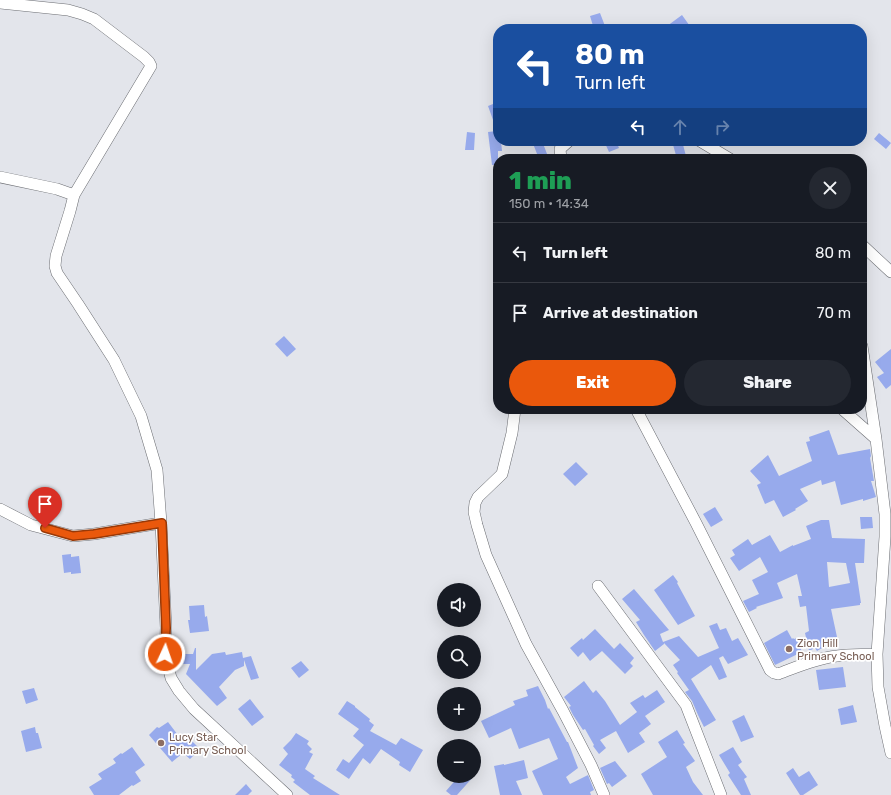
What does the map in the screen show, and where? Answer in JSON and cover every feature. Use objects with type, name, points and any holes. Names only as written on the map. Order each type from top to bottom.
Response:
[{"type":"street","points":[[0,3],[68,10],[94,19],[144,57],[151,66],[74,196],[56,256],[55,266],[58,274],[114,360],[141,416],[157,470],[162,523],[166,628],[165,654],[171,678],[179,691],[194,709],[287,795]]},
{"type":"street","points":[[708,146],[722,154]]},
{"type":"street","points":[[0,177],[57,189],[74,196]]},
{"type":"street","points":[[867,250],[891,272]]},
{"type":"street","points":[[867,379],[885,514],[885,536],[877,654],[878,687],[891,753]]},
{"type":"street","points":[[514,414],[512,434],[502,474],[478,497],[475,503],[474,512],[477,525],[486,555],[526,644],[567,718],[591,765],[604,795]]},
{"type":"street","points":[[639,414],[696,523],[770,670],[778,674],[825,658],[877,654]]},
{"type":"street","points":[[848,414],[876,439]]},
{"type":"street","points":[[0,509],[31,525],[73,536],[162,523]]},
{"type":"street","points":[[598,586],[686,705],[721,795]]},
{"type":"building","points":[[600,13],[604,24],[592,24],[590,16]]},
{"type":"building","points":[[682,15],[688,24],[670,24]]},
{"type":"building","points":[[493,104],[493,120],[488,106]]},
{"type":"building","points":[[493,131],[493,146],[502,146],[502,151],[498,151],[498,154],[493,154],[493,165],[492,165],[488,132]]},
{"type":"building","points":[[467,132],[475,133],[474,150],[465,150]]},
{"type":"building","points":[[879,133],[891,143],[886,149],[874,139]]},
{"type":"building","points":[[534,146],[544,146],[547,154],[537,154]]},
{"type":"building","points":[[606,146],[618,146],[619,148],[609,152]]},
{"type":"building","points":[[673,146],[683,146],[685,154],[676,154]]},
{"type":"building","points":[[284,336],[296,349],[287,357],[275,344]]},
{"type":"building","points":[[891,349],[891,385],[886,389],[877,377],[884,373],[875,362]]},
{"type":"building","points":[[829,430],[838,455],[870,449],[874,481],[871,481],[876,497],[841,505],[835,481],[822,485],[821,480],[800,489],[808,501],[783,517],[774,500],[765,504],[757,485],[761,483],[750,471],[768,455],[779,476],[812,461],[806,442],[810,441],[809,437]]},
{"type":"building","points":[[576,462],[588,474],[575,486],[563,474]]},
{"type":"building","points":[[715,507],[723,520],[711,527],[703,514]]},
{"type":"building","points":[[860,517],[872,517],[873,528],[861,529]]},
{"type":"building","points":[[821,520],[829,520],[832,538],[865,539],[864,563],[855,563],[861,603],[860,605],[831,609],[837,637],[826,639],[829,644],[817,651],[815,648],[809,651],[805,633],[809,631],[806,606],[800,607],[798,596],[802,596],[797,574],[777,583],[783,598],[756,607],[757,608],[749,612],[743,601],[759,594],[752,580],[768,572],[760,557],[739,571],[730,558],[735,555],[732,550],[748,539],[752,545],[770,535],[780,552],[793,545],[811,539],[806,526]],"holes":[[[827,562],[846,563],[850,583],[829,587]]]},
{"type":"building","points":[[71,554],[71,557],[79,556],[81,573],[64,573],[62,555]]},
{"type":"building","points":[[673,575],[695,616],[678,625],[654,590]]},
{"type":"building","points":[[634,589],[669,630],[660,634],[663,642],[679,636],[698,657],[719,648],[709,626],[717,623],[720,630],[726,628],[732,641],[738,638],[748,655],[728,664],[723,656],[719,658],[727,677],[719,680],[711,665],[691,679],[716,720],[704,727],[692,701],[685,692],[689,690],[673,665],[680,660],[664,643],[655,651],[636,622],[640,620],[622,599]]},
{"type":"building","points":[[204,605],[205,617],[207,616],[209,631],[190,633],[188,620],[190,620],[189,606]]},
{"type":"building","points":[[595,629],[614,649],[620,643],[634,658],[630,663],[633,666],[625,674],[602,651],[590,661],[583,652],[578,657],[570,648],[582,638],[583,640]]},
{"type":"building","points":[[787,630],[792,639],[797,638],[802,652],[775,665],[764,643]]},
{"type":"building","points":[[195,648],[196,670],[212,654],[225,652],[226,655],[242,652],[243,658],[251,656],[259,678],[251,680],[244,660],[244,666],[235,670],[219,687],[227,698],[217,706],[186,674],[190,664],[183,664],[182,654],[193,654]]},
{"type":"building","points":[[301,661],[309,670],[299,678],[291,668]]},
{"type":"building","points":[[843,667],[846,687],[819,690],[816,670]]},
{"type":"building","points":[[584,681],[593,693],[596,690],[605,701],[620,725],[637,712],[630,703],[643,695],[645,698],[657,690],[665,702],[645,716],[651,724],[639,733],[645,742],[628,753],[616,731],[600,740],[606,748],[599,754],[593,746],[594,745],[585,729],[583,730],[573,715],[569,707],[571,706],[564,697]]},
{"type":"building","points":[[538,686],[548,709],[549,708],[568,742],[578,768],[566,777],[570,784],[588,775],[594,790],[590,792],[591,795],[543,795],[532,771],[558,759],[549,738],[519,749],[511,728],[489,738],[481,721],[515,705],[513,701],[528,696],[526,690]]},
{"type":"building","points":[[34,688],[38,700],[26,704],[22,691]]},
{"type":"building","points":[[250,699],[264,717],[252,726],[238,709]]},
{"type":"building","points":[[347,701],[370,719],[369,721],[374,725],[370,731],[396,745],[401,738],[423,750],[410,772],[399,765],[400,762],[381,749],[370,764],[363,758],[349,779],[336,770],[343,759],[349,763],[364,745],[353,736],[359,729],[338,714]]},
{"type":"building","points":[[853,705],[857,722],[841,725],[838,709]]},
{"type":"building","points":[[744,715],[754,737],[741,742],[732,721]]},
{"type":"building","points":[[168,722],[181,739],[182,737],[185,740],[188,737],[200,749],[190,759],[183,753],[172,762],[149,735],[157,727],[159,728]]},
{"type":"building","points":[[35,727],[42,748],[26,752],[21,731]]},
{"type":"building","points":[[677,730],[685,743],[683,744],[695,761],[686,767],[693,782],[703,795],[653,795],[641,774],[667,757],[658,742]]},
{"type":"building","points":[[296,733],[309,741],[307,744],[312,749],[309,752],[313,754],[305,769],[315,776],[313,778],[340,795],[310,795],[293,782],[295,780],[291,777],[292,775],[279,765],[288,754],[283,748]]},
{"type":"building","points":[[132,747],[145,765],[135,772],[141,781],[133,786],[132,785],[119,795],[94,795],[89,787],[102,779],[98,774],[116,763],[113,759]]},
{"type":"building","points":[[733,747],[742,762],[738,765],[747,777],[744,779],[751,795],[741,795],[728,775],[730,773],[719,755]]},
{"type":"building","points":[[524,760],[528,778],[516,781],[522,795],[500,795],[494,766]]},
{"type":"building","points":[[615,761],[627,776],[612,787],[609,783],[607,784],[600,768]]},
{"type":"building","points":[[793,768],[799,777],[809,771],[818,785],[803,795],[800,795],[786,773]]},
{"type":"building","points":[[453,783],[468,783],[457,795],[451,795],[446,791]]},
{"type":"building","points":[[246,784],[252,791],[248,795],[235,795]]},
{"type":"place","name":"Zion Hill Primary School","points":[[789,649]]},
{"type":"place","name":"Lucy Star Primary School","points":[[161,743]]},
{"type":"route","points":[[45,528],[73,536],[162,523],[166,628],[165,654]]}]
